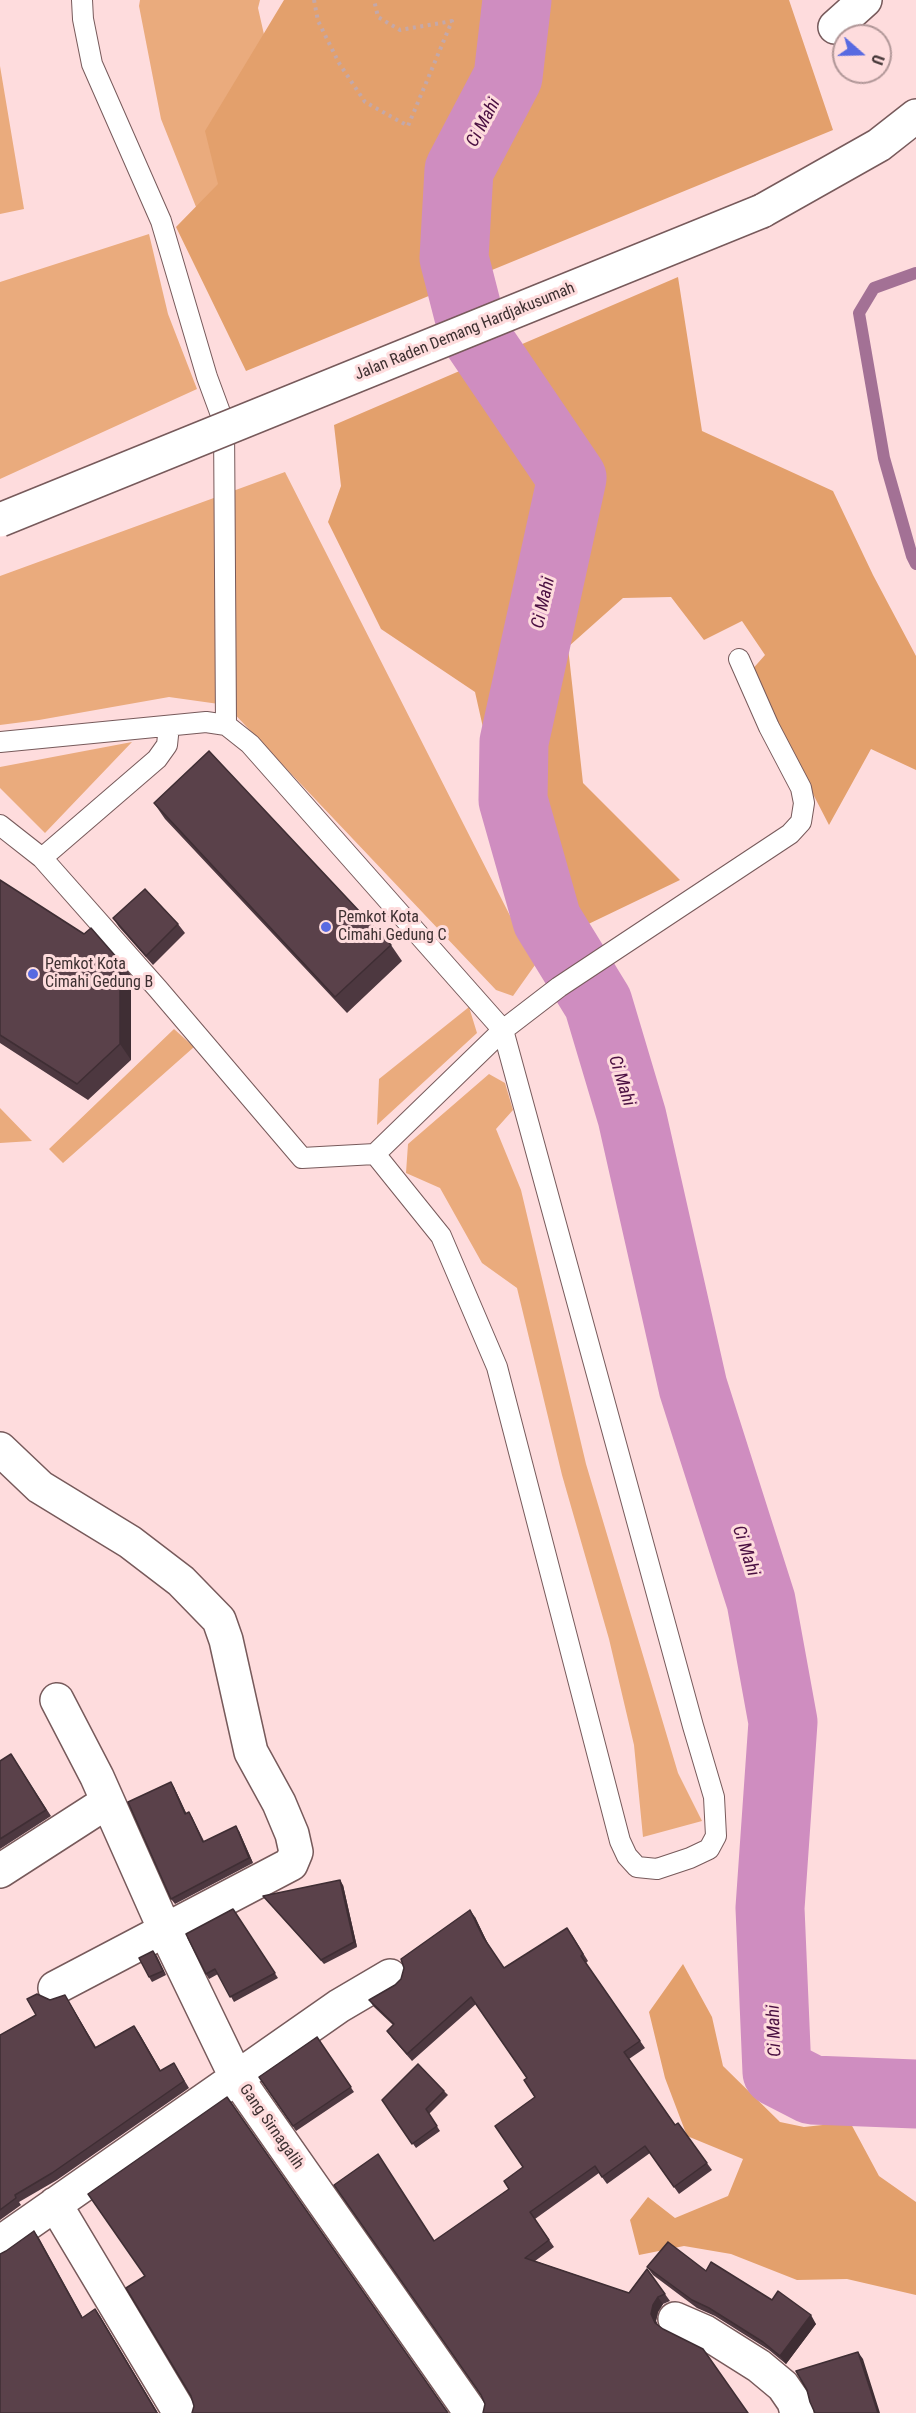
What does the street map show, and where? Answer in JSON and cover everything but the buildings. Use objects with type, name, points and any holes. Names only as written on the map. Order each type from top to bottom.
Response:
[{"type":"street","points":[[838,24],[865,0]]},
{"type":"street","name":"Jalan Raden Demang Hardjakusumah","points":[[0,520],[762,211],[879,145],[916,116]]},
{"type":"street","points":[[0,1449],[40,1487],[130,1542],[181,1581],[219,1620],[226,1640],[251,1752],[279,1803],[292,1834],[296,1852],[291,1864],[55,1988]]},
{"type":"street","points":[[57,1700],[97,1777],[165,1930],[236,2077],[339,2006],[390,1976]]},
{"type":"street","points":[[0,1871],[107,1802]]},
{"type":"street","name":"Gang Sirnagalih","points":[[0,2243],[236,2077],[471,2413]]},
{"type":"street","points":[[55,2204],[180,2413]]},
{"type":"street","points":[[675,2319],[705,2332],[759,2366],[783,2386],[794,2402],[797,2413]]},
{"type":"lane","points":[[82,0],[83,19],[92,64],[161,222],[207,377],[224,423],[226,725]]},
{"type":"lane","points":[[0,825],[42,858],[158,988],[302,1158],[375,1154],[503,1030],[560,987],[790,834],[801,822],[804,803],[801,788],[769,727],[739,659]]},
{"type":"lane","points":[[0,742],[206,722],[226,725],[250,744],[503,1030],[714,1797],[716,1836],[708,1850],[657,1869],[637,1867],[627,1856],[620,1840],[497,1367],[441,1236],[375,1154]]},
{"type":"lane","points":[[42,858],[157,759],[167,745],[169,726]]},
{"type":"path","points":[[314,0],[318,21],[334,53],[364,102],[408,126],[452,21],[400,30],[378,17],[374,0]]},
{"type":"shaded area","points":[[140,0],[260,0],[258,8],[275,83],[206,232],[161,119],[139,6]]},
{"type":"shaded area","points":[[284,0],[789,0],[833,130],[246,371],[176,227],[218,184],[205,131]]},
{"type":"shaded area","points":[[0,66],[24,209],[0,214]]},
{"type":"shaded area","points":[[149,234],[168,314],[197,389],[0,479],[0,282]]},
{"type":"shaded area","points":[[678,277],[702,431],[833,491],[873,575],[916,656],[916,770],[871,749],[829,825],[750,672],[765,655],[742,621],[704,640],[671,597],[623,598],[568,647],[583,783],[680,880],[578,929],[504,821],[475,692],[381,629],[328,522],[341,486],[334,425]]},
{"type":"shaded area","points":[[285,472],[535,965],[513,996],[496,990],[226,705],[169,697],[0,725],[0,576]]},
{"type":"shaded area","points":[[132,742],[45,833],[0,788],[0,767]]},
{"type":"shaded area","points":[[469,1007],[477,1033],[377,1125],[379,1079]]},
{"type":"shaded area","points":[[174,1029],[194,1047],[63,1163],[49,1149]]},
{"type":"shaded area","points":[[489,1074],[505,1083],[513,1110],[496,1129],[521,1190],[586,1464],[678,1773],[702,1821],[643,1837],[634,1745],[609,1639],[562,1475],[517,1288],[482,1263],[440,1188],[406,1173],[408,1144]]},
{"type":"shaded area","points":[[0,1108],[32,1141],[0,1143]]},
{"type":"shaded area","points":[[683,1964],[712,2017],[723,2066],[780,2122],[804,2127],[850,2122],[879,2176],[916,2202],[916,2295],[847,2279],[797,2280],[731,2254],[684,2246],[639,2255],[630,2220],[648,2197],[675,2218],[728,2196],[743,2159],[687,2136],[665,2078],[649,2012]]},
{"type":"waterway","name":"Ci Mahi","points":[[517,0],[508,77],[459,170],[454,258],[473,332],[572,478],[514,742],[513,800],[547,920],[598,1003],[632,1117],[693,1387],[761,1601],[783,1722],[770,1908],[777,2072],[812,2090],[916,2094]]},
{"type":"waterway","points":[[916,273],[874,288],[859,313],[884,458],[916,564]]},
{"type":"place","name":"Pemkot Kota Cimahi Gedung C","points":[[326,927]]},
{"type":"place","name":"Pemkot Kota Cimahi Gedung B","points":[[33,974]]}]
